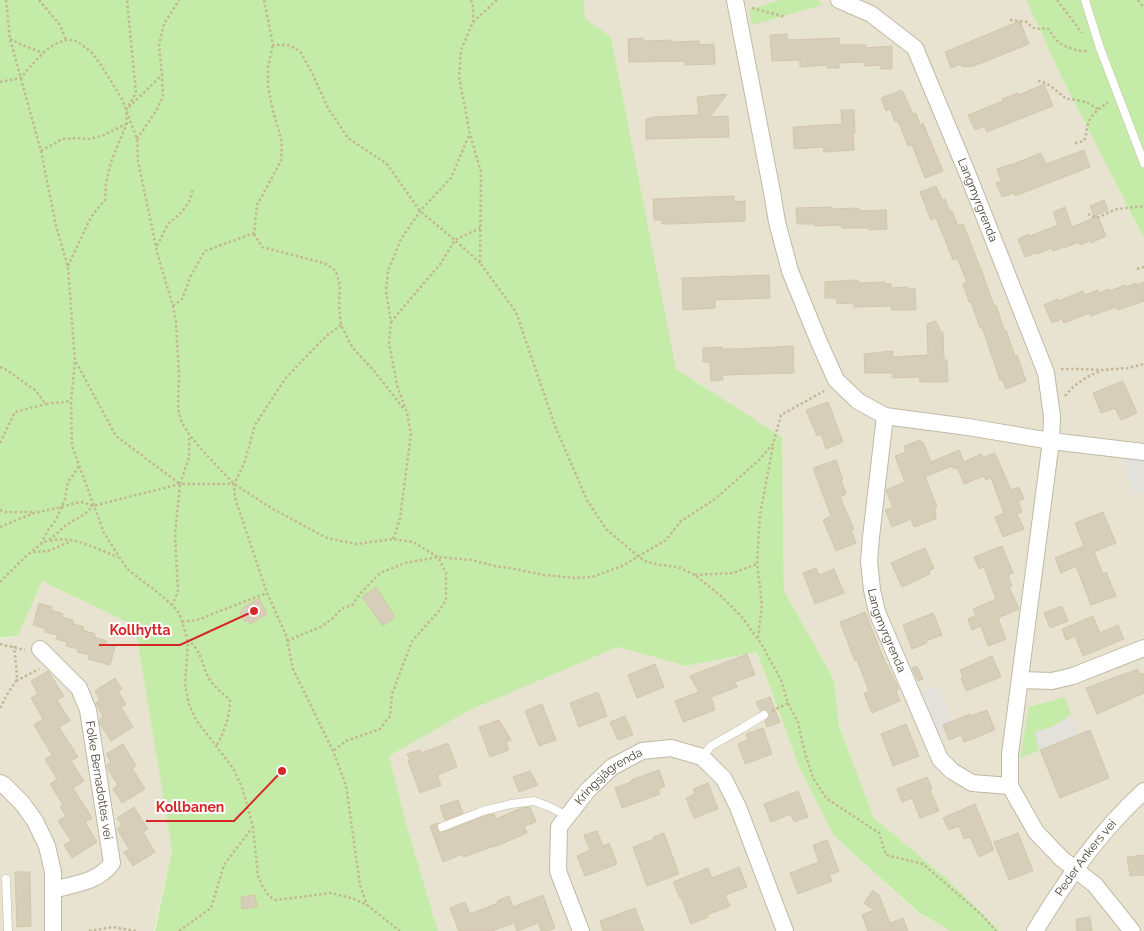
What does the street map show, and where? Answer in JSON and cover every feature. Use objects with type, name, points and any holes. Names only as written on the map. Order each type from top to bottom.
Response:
[{"type":"street","name":"Langmyrgrenda","points":[[839,0],[871,14],[915,48],[968,174],[1046,373],[1052,416],[1051,441],[1010,754],[1010,786],[1036,832],[1062,858],[1095,885],[1132,931]]},
{"type":"street","points":[[736,2],[777,222],[790,271],[836,380],[858,401],[885,416],[1051,441],[1144,452]]},
{"type":"street","name":"Langmyrgrenda","points":[[885,416],[869,561],[872,590],[877,612],[940,760],[952,771],[972,783],[1010,786]]},
{"type":"street","points":[[1020,680],[1052,680],[1073,676],[1144,648]]},
{"type":"street","name":"Folke Bernadottes vei","points":[[40,649],[79,688],[88,710],[112,863],[107,871],[94,879],[53,890]]},
{"type":"street","name":"Kringsjågrenda","points":[[581,931],[558,872],[559,827],[586,791],[612,767],[642,751],[671,748],[702,757],[724,779],[738,807],[785,931]]},
{"type":"street","points":[[0,783],[22,804],[35,821],[47,846],[53,872],[53,931]]},
{"type":"street","name":"Peder Ankers vei","points":[[1034,931],[1060,890],[1095,843],[1144,791]]},
{"type":"lane","points":[[1085,0],[1100,48],[1144,163]]},
{"type":"lane","points":[[702,757],[711,746],[764,715]]},
{"type":"lane","points":[[442,827],[483,811],[534,801],[567,816]]},
{"type":"lane","points":[[6,879],[8,931]]},
{"type":"path","points":[[6,0],[10,39],[42,151],[56,226],[68,267],[75,361],[71,401],[72,446],[104,533],[128,569],[157,592],[179,613],[188,644],[185,685],[188,704],[196,720],[232,768],[242,787],[252,827],[258,876],[264,889],[270,897],[276,900],[331,893],[354,899],[367,905],[400,931]]},
{"type":"path","points":[[40,0],[60,25],[66,40]]},
{"type":"path","points":[[68,267],[91,217],[105,200],[106,183],[111,162],[127,123],[126,110],[136,93],[127,0]]},
{"type":"path","points":[[137,139],[163,97],[159,45],[164,24],[179,0]]},
{"type":"path","points":[[264,0],[273,45],[268,67],[268,87],[282,142],[282,161],[257,205],[254,234],[262,247],[324,263],[336,272],[340,286],[340,325],[352,347],[375,372],[407,413]]},
{"type":"path","points":[[471,0],[473,22],[461,50],[459,77],[470,134],[481,172],[480,263]]},
{"type":"path","points":[[473,22],[497,0]]},
{"type":"path","points":[[1057,0],[1090,43],[1100,48]]},
{"type":"path","points":[[1138,0],[1144,8]]},
{"type":"path","points":[[736,2],[785,17]]},
{"type":"path","points":[[1010,20],[1027,22],[1032,28],[1036,29],[1048,28],[1059,43],[1084,52],[1100,48]]},
{"type":"path","points":[[10,39],[43,53]]},
{"type":"path","points":[[0,82],[21,78],[43,53],[57,43],[74,40],[92,53],[122,99],[137,139],[138,161],[158,256],[176,322],[178,409],[182,423],[201,449],[234,484],[273,509],[327,538],[356,544],[392,539],[412,542],[438,557],[446,573],[446,600],[439,611],[412,640],[392,694],[390,716],[380,730],[346,741],[333,752]]},
{"type":"path","points":[[273,45],[288,45],[300,51],[328,108],[348,138],[387,164],[420,211],[480,263],[516,312],[555,426],[587,500],[606,529],[647,562],[678,567],[695,575],[720,595],[741,616],[758,640],[781,680],[788,703],[798,722],[813,778],[826,798],[879,833],[886,855],[923,864],[982,915],[996,931]]},
{"type":"path","points":[[126,110],[162,75]]},
{"type":"path","points":[[1038,80],[1048,84],[1067,99],[1071,98],[1099,109]]},
{"type":"path","points":[[1074,143],[1084,141],[1087,135],[1089,120],[1099,109],[1118,95]]},
{"type":"path","points":[[42,151],[62,139],[90,139],[104,135],[127,123]]},
{"type":"path","points":[[392,539],[400,518],[411,434],[407,413],[397,385],[389,343],[391,322],[386,291],[388,271],[401,238],[420,211],[451,178],[470,134]]},
{"type":"path","points":[[157,247],[168,224],[182,212],[190,200],[193,189]]},
{"type":"path","points":[[1088,214],[1096,218],[1117,209],[1144,206]]},
{"type":"path","points":[[391,322],[441,263],[455,240],[480,228]]},
{"type":"path","points":[[173,306],[182,299],[191,275],[205,251],[254,234]]},
{"type":"path","points":[[1137,269],[1144,267]]},
{"type":"path","points":[[340,325],[326,336],[285,379],[255,425],[244,464],[234,484],[235,498],[267,593],[286,635],[293,669],[333,752],[346,785],[360,885],[367,905]]},
{"type":"path","points":[[75,361],[116,436],[180,484]]},
{"type":"path","points":[[1055,368],[1102,370],[1128,368],[1144,364]]},
{"type":"path","points":[[0,367],[35,390],[46,404]]},
{"type":"path","points":[[1063,400],[1067,393],[1081,381],[1102,370]]},
{"type":"path","points":[[758,640],[762,604],[757,564],[760,514],[773,444],[781,415],[828,389]]},
{"type":"path","points":[[0,443],[15,412],[46,404],[71,401]]},
{"type":"path","points":[[172,605],[178,592],[175,534],[180,484],[190,457],[189,434]]},
{"type":"path","points":[[287,641],[319,628],[333,618],[341,609],[352,605],[380,573],[405,563],[438,557],[471,560],[544,575],[574,578],[592,577],[622,566],[666,540],[682,521],[726,490],[773,444]]},
{"type":"path","points":[[41,544],[56,520],[62,507],[68,482],[79,466]]},
{"type":"path","points":[[0,582],[41,544],[52,538],[66,525],[85,514],[93,506],[180,484],[234,484]]},
{"type":"path","points":[[0,527],[34,513],[75,503],[82,502],[93,506]]},
{"type":"path","points":[[0,510],[5,512],[40,512]]},
{"type":"path","points":[[41,544],[53,539],[65,539],[89,544],[103,552],[120,558]]},
{"type":"path","points":[[32,552],[48,550],[72,541]]},
{"type":"path","points":[[695,575],[732,573],[757,564]]},
{"type":"path","points":[[182,622],[201,619],[267,593]]},
{"type":"path","points":[[187,640],[198,651],[209,679],[230,700],[227,723],[216,747]]},
{"type":"path","points":[[0,644],[29,651],[40,649]]},
{"type":"path","points":[[0,708],[16,681],[14,646]]},
{"type":"path","points":[[16,681],[53,663]]},
{"type":"path","points":[[764,715],[788,703]]},
{"type":"path","points":[[179,931],[211,908],[224,865],[252,827]]},
{"type":"path","points":[[89,931],[113,927],[136,931]]},
{"type":"shaded area","points":[[584,0],[1026,0],[1063,80],[1144,238],[1144,931],[1000,931],[946,878],[874,818],[839,726],[834,680],[784,591],[782,437],[676,370],[611,38],[585,19]]},
{"type":"shaded area","points":[[1120,449],[1144,452],[1144,493],[1134,497]]},
{"type":"shaded area","points":[[42,581],[135,626],[172,850],[154,931],[0,931],[0,639],[17,637]]},
{"type":"shaded area","points":[[618,647],[686,666],[757,652],[800,769],[834,836],[917,912],[950,931],[438,931],[407,827],[389,756],[470,710]]},
{"type":"shaded area","points":[[938,685],[954,727],[927,738],[910,697]]},
{"type":"shaded area","points":[[1071,715],[1077,735],[1039,750],[1035,732],[1052,727]]},
{"type":"green space","points":[[0,0],[584,0],[585,19],[611,37],[676,369],[782,437],[784,591],[834,680],[839,726],[874,818],[946,878],[1000,931],[950,931],[918,912],[834,836],[800,769],[757,652],[686,666],[618,647],[470,710],[389,756],[407,827],[438,931],[155,931],[172,850],[135,626],[42,581],[18,636],[0,638]]},
{"type":"green space","points":[[779,0],[818,0],[822,5],[752,25],[749,10]]},
{"type":"green space","points":[[1026,0],[1144,0],[1144,238],[1063,80]]},
{"type":"green space","points":[[1065,697],[1071,715],[1052,727],[1035,732],[1039,750],[1020,758],[1029,707]]},
{"type":"building","points":[[1020,21],[1029,44],[974,66],[962,67],[961,64],[951,68],[945,52]]},
{"type":"building","points":[[787,34],[788,40],[839,38],[839,45],[866,45],[866,48],[892,46],[892,69],[881,69],[881,65],[865,66],[865,62],[839,63],[839,68],[827,68],[827,65],[800,67],[800,60],[772,61],[770,35]]},
{"type":"building","points":[[643,38],[643,41],[699,41],[699,45],[714,44],[715,64],[685,65],[685,61],[629,62],[628,39]]},
{"type":"building","points":[[1044,84],[1053,106],[987,132],[984,126],[975,130],[968,115],[1003,101],[1002,99],[1018,93],[1019,95]]},
{"type":"building","points":[[902,90],[913,114],[916,113],[920,125],[923,123],[943,171],[925,178],[912,145],[908,146],[898,121],[895,122],[890,109],[886,111],[881,98]]},
{"type":"building","points":[[727,94],[710,117],[728,116],[729,137],[646,139],[646,119],[652,117],[699,115],[697,97]]},
{"type":"building","points":[[841,110],[854,110],[854,150],[824,152],[823,147],[794,149],[793,127],[842,124]]},
{"type":"building","points":[[1084,150],[1090,167],[1015,196],[1014,193],[1002,197],[996,183],[1001,181],[997,169],[1041,153],[1046,164]]},
{"type":"building","points":[[936,186],[942,200],[945,199],[950,212],[952,211],[958,226],[963,224],[994,306],[996,305],[1004,330],[1006,330],[1015,356],[1017,355],[1026,381],[1006,389],[1002,379],[1000,380],[982,327],[980,328],[971,302],[969,302],[963,284],[967,282],[957,258],[953,260],[936,218],[931,220],[920,192]]},
{"type":"building","points":[[734,196],[734,202],[745,201],[745,221],[662,224],[662,220],[654,220],[653,199]]},
{"type":"building","points":[[1104,200],[1108,210],[1094,216],[1090,206]]},
{"type":"building","points":[[832,207],[832,209],[859,208],[859,211],[886,210],[887,229],[869,230],[869,228],[842,228],[842,225],[815,226],[815,224],[797,224],[796,208]]},
{"type":"building","points":[[1065,207],[1072,227],[1098,216],[1106,236],[1091,243],[1090,241],[1080,245],[1079,242],[1064,248],[1053,251],[1052,248],[1025,257],[1018,239],[1058,225],[1053,212]]},
{"type":"building","points":[[769,275],[770,298],[715,300],[715,308],[683,310],[682,278]]},
{"type":"building","points":[[859,281],[859,283],[885,282],[885,284],[891,284],[891,288],[915,288],[916,310],[891,310],[891,306],[854,307],[853,303],[837,304],[836,298],[825,298],[825,282]]},
{"type":"building","points":[[1144,282],[1144,301],[1118,310],[1116,307],[1091,316],[1089,313],[1064,323],[1062,319],[1052,323],[1044,305],[1083,291],[1085,295],[1098,290],[1099,293],[1125,285],[1126,287]]},
{"type":"building","points":[[936,321],[941,332],[943,332],[944,360],[947,360],[948,382],[920,382],[919,377],[893,378],[892,373],[865,373],[864,354],[893,351],[893,357],[928,355],[927,324]]},
{"type":"building","points":[[793,346],[794,373],[722,375],[723,380],[711,381],[710,362],[703,362],[703,348],[722,347],[722,349],[737,349]]},
{"type":"building","points":[[1123,381],[1137,413],[1121,420],[1115,408],[1101,413],[1093,393]]},
{"type":"building","points":[[828,402],[843,442],[826,449],[821,434],[817,436],[806,410]]},
{"type":"building","points":[[920,440],[921,443],[923,442],[931,462],[959,450],[964,462],[981,454],[982,458],[995,453],[1011,490],[1019,487],[1024,499],[1018,501],[1022,512],[1017,514],[1024,529],[1003,537],[995,517],[1004,513],[991,478],[986,480],[984,476],[964,484],[957,467],[954,469],[952,466],[925,477],[937,507],[934,508],[936,519],[914,527],[911,519],[892,527],[885,510],[893,507],[886,490],[905,482],[895,456],[906,452],[904,446]]},
{"type":"building","points":[[836,460],[846,494],[840,497],[854,529],[851,530],[856,543],[836,551],[823,520],[831,516],[813,468]]},
{"type":"building","points":[[1103,512],[1116,543],[1094,552],[1103,574],[1106,572],[1116,596],[1091,605],[1076,566],[1061,573],[1055,558],[1084,546],[1075,523]]},
{"type":"building","points":[[1002,546],[1013,573],[1008,575],[1012,586],[1009,587],[1019,609],[998,618],[1006,639],[988,646],[981,626],[972,630],[968,619],[976,615],[973,609],[996,599],[984,567],[979,569],[974,557]]},
{"type":"building","points":[[925,548],[934,568],[929,571],[930,574],[902,587],[891,563]]},
{"type":"building","points":[[816,568],[819,575],[834,569],[844,593],[815,604],[803,573]]},
{"type":"building","points":[[376,587],[395,617],[383,626],[362,597]]},
{"type":"building","points":[[259,598],[267,614],[250,624],[248,620],[245,622],[240,612],[243,610],[242,608]]},
{"type":"building","points":[[39,603],[52,607],[51,610],[63,614],[62,617],[73,620],[73,624],[84,627],[83,630],[95,634],[94,637],[107,641],[106,644],[115,647],[110,665],[88,659],[89,655],[77,652],[78,649],[66,646],[67,642],[56,639],[57,635],[45,632],[46,629],[33,625]]},
{"type":"building","points":[[1062,606],[1068,621],[1050,628],[1044,613]]},
{"type":"building","points":[[865,612],[886,664],[899,689],[896,691],[900,701],[872,713],[864,693],[869,691],[840,622]]},
{"type":"building","points":[[933,613],[942,635],[912,649],[903,625]]},
{"type":"building","points":[[1093,616],[1100,633],[1118,625],[1124,639],[1083,656],[1075,636],[1066,640],[1062,629]]},
{"type":"building","points":[[747,654],[755,675],[735,682],[737,687],[711,697],[715,710],[683,722],[675,701],[699,692],[690,676]]},
{"type":"building","points":[[992,656],[1001,677],[966,691],[960,670]]},
{"type":"building","points":[[655,664],[664,687],[637,698],[628,675]]},
{"type":"building","points":[[917,666],[923,679],[918,681],[912,668]]},
{"type":"building","points":[[1138,669],[1140,674],[1144,673],[1144,693],[1097,714],[1086,688]]},
{"type":"building","points":[[48,671],[64,696],[57,700],[70,721],[59,727],[78,757],[71,761],[84,781],[73,788],[92,818],[85,822],[97,842],[72,858],[64,845],[71,841],[58,821],[66,816],[60,807],[63,805],[50,784],[57,779],[45,759],[52,755],[34,725],[43,719],[31,698],[38,694],[31,681]]},
{"type":"building","points":[[115,678],[122,689],[118,691],[126,704],[121,707],[133,727],[111,741],[100,724],[100,719],[103,717],[96,703],[100,700],[95,691]]},
{"type":"building","points":[[598,692],[607,716],[579,727],[570,703]]},
{"type":"building","points":[[770,697],[780,722],[767,727],[765,721],[769,717],[769,713],[764,709],[760,711],[756,702]]},
{"type":"building","points":[[542,704],[556,740],[539,746],[525,711]]},
{"type":"building","points":[[987,710],[995,730],[964,742],[961,735],[949,740],[943,725],[970,714],[971,716]]},
{"type":"building","points":[[625,716],[633,735],[618,740],[610,722]]},
{"type":"building","points":[[499,720],[511,740],[506,742],[509,750],[490,757],[479,727]]},
{"type":"building","points":[[906,724],[919,756],[893,766],[881,734]]},
{"type":"building","points":[[763,728],[772,754],[745,764],[738,744],[748,740],[746,734]]},
{"type":"building","points":[[1090,730],[1109,778],[1060,798],[1040,750]]},
{"type":"building","points":[[448,743],[457,767],[437,775],[441,785],[420,793],[407,754],[420,750],[421,753]]},
{"type":"building","points":[[123,744],[136,766],[132,768],[145,789],[122,803],[113,789],[118,785],[107,768],[107,765],[111,762],[106,754]]},
{"type":"building","points":[[659,770],[665,786],[658,789],[660,794],[622,808],[615,788]]},
{"type":"building","points":[[530,771],[538,785],[519,792],[513,777]]},
{"type":"building","points":[[927,777],[939,811],[920,818],[912,798],[902,802],[897,789]]},
{"type":"building","points":[[708,783],[718,809],[694,818],[686,798],[695,794],[693,789]]},
{"type":"building","points":[[798,791],[808,817],[794,822],[791,814],[771,822],[764,804]]},
{"type":"building","points":[[458,800],[463,813],[445,820],[440,806]]},
{"type":"building","points":[[975,804],[994,850],[979,857],[970,837],[964,839],[959,826],[949,830],[943,818]]},
{"type":"building","points":[[134,807],[148,829],[143,832],[155,852],[133,866],[124,852],[129,849],[117,829],[122,825],[117,818]]},
{"type":"building","points":[[530,807],[536,822],[524,826],[527,833],[494,847],[464,857],[463,854],[443,862],[430,826],[438,823],[437,829],[439,832],[444,832],[485,816],[494,814],[496,819],[521,808]]},
{"type":"building","points":[[597,831],[603,846],[609,843],[617,864],[585,876],[577,856],[590,850],[584,835]]},
{"type":"building","points":[[664,833],[679,874],[647,886],[633,847]]},
{"type":"building","points":[[1018,833],[1033,871],[1009,880],[994,842]]},
{"type":"building","points":[[827,840],[839,871],[829,875],[832,881],[798,894],[790,873],[819,862],[813,845]]},
{"type":"building","points":[[1144,855],[1144,875],[1130,876],[1127,857]]},
{"type":"building","points":[[739,867],[747,887],[725,895],[730,906],[691,924],[673,882],[708,868],[712,878]]},
{"type":"building","points":[[15,872],[30,872],[31,926],[17,927]]},
{"type":"building","points":[[873,890],[879,895],[890,923],[903,918],[908,931],[868,931],[862,915],[874,910],[864,903]]},
{"type":"building","points":[[255,895],[257,907],[242,909],[241,897]]},
{"type":"building","points":[[543,895],[555,928],[547,931],[541,931],[538,923],[517,931],[514,923],[492,931],[459,931],[450,908],[465,902],[470,914],[498,903],[497,901],[509,896],[513,907]]},
{"type":"building","points":[[635,908],[644,931],[603,931],[600,921]]},
{"type":"building","points":[[1090,917],[1092,931],[1077,931],[1076,919]]},
{"type":"place","name":"Kollhytta","points":[[254,611]]},
{"type":"place","name":"Kollbanen","points":[[282,771]]}]
